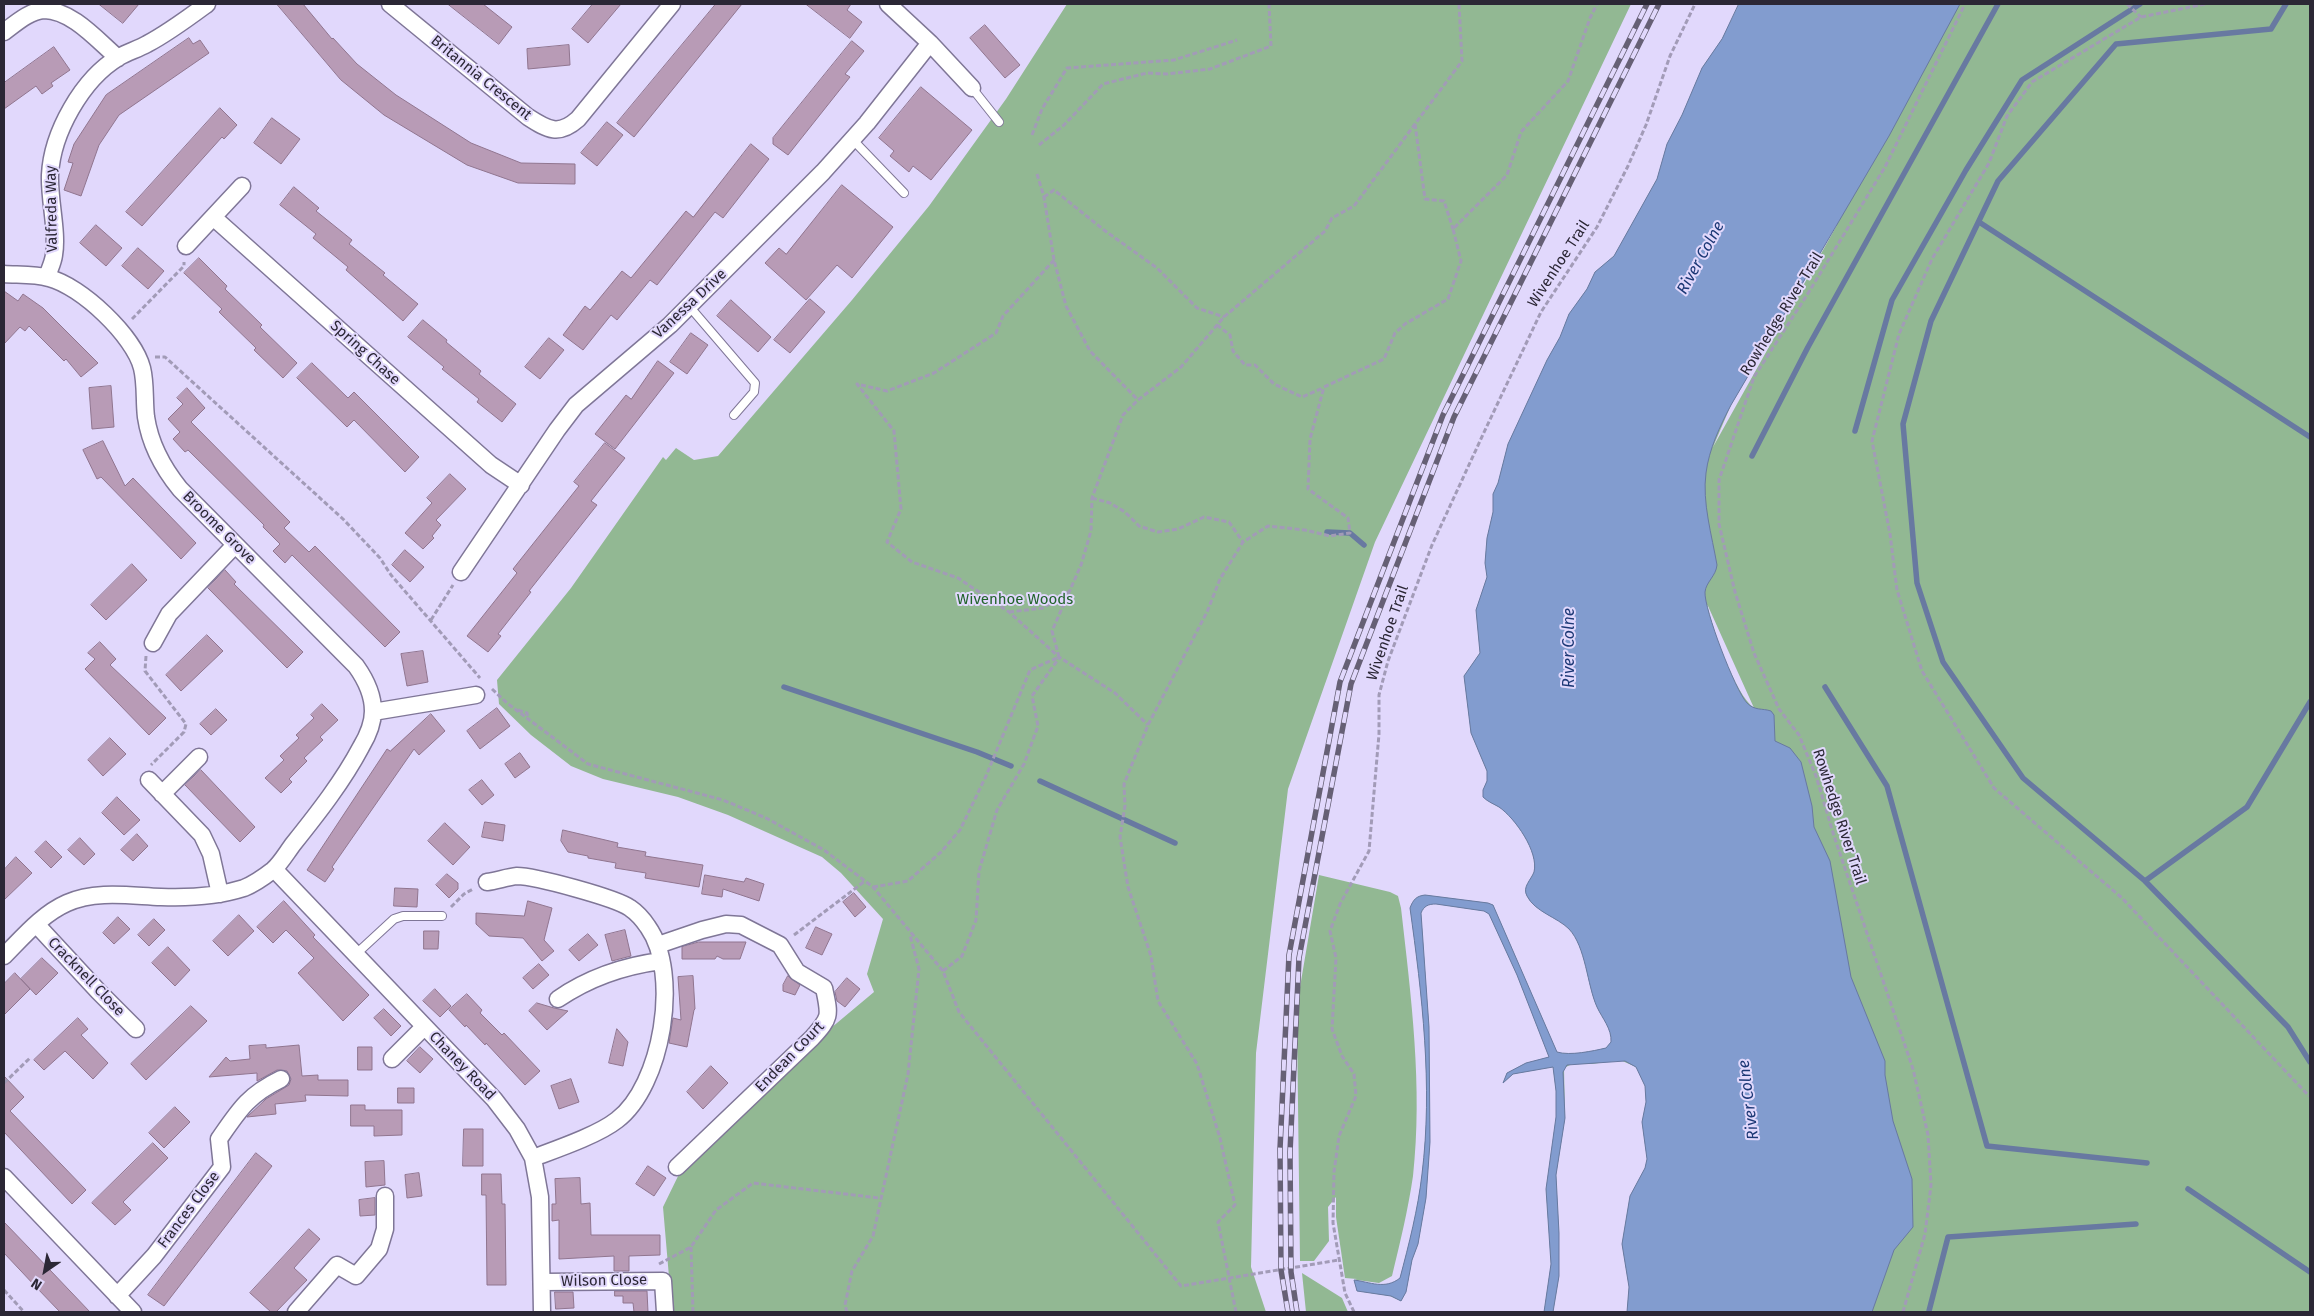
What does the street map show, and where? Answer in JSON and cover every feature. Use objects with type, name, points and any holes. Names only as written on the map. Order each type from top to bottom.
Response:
[{"type":"street","name":"Valfreda Way","points":[[47,277],[54,254],[50,176],[52,156],[60,128],[92,81],[118,58],[170,30],[207,4]]},
{"type":"street","name":"Britannia Crescent","points":[[390,4],[528,117],[541,126],[561,130],[570,126],[578,118],[672,4]]},
{"type":"street","points":[[889,4],[930,43],[972,88]]},
{"type":"street","points":[[4,32],[24,17],[43,10],[61,14],[75,22],[118,58]]},
{"type":"street","name":"Vanessa Drive","points":[[461,572],[576,405],[689,306],[823,172],[930,43]]},
{"type":"street","points":[[186,246],[242,186]]},
{"type":"street","name":"Spring Chase","points":[[213,217],[491,465],[521,485]]},
{"type":"street","points":[[4,274],[47,277]]},
{"type":"street","name":"Broome Grove","points":[[4,956],[51,911],[68,902],[88,897],[125,895],[164,897],[220,894],[244,888],[274,869],[305,830],[362,747],[370,729],[373,712],[371,695],[365,678],[356,666],[180,489],[160,460],[146,418],[144,378],[141,365],[136,352],[120,330],[78,292],[47,277]]},
{"type":"street","points":[[153,643],[169,614],[235,544]]},
{"type":"street","points":[[373,712],[483,689]]},
{"type":"street","points":[[162,794],[199,757]]},
{"type":"street","points":[[149,780],[202,835],[211,854],[220,894]]},
{"type":"street","name":"Chaney Road","points":[[274,869],[494,1099],[517,1129],[533,1158],[540,1197],[542,1312]]},
{"type":"street","points":[[487,882],[517,876],[606,897],[630,908],[648,926],[658,945],[661,962],[663,994],[662,1030],[656,1058],[641,1092],[617,1120],[578,1140],[533,1158]]},
{"type":"street","name":"Cracknell Close","points":[[36,924],[136,1029]]},
{"type":"street","points":[[658,945],[726,924],[741,925],[780,945]]},
{"type":"street","name":"Endean Court","points":[[676,1167],[812,1038],[826,1022],[828,1007],[824,988],[796,972],[780,945]]},
{"type":"street","points":[[558,999],[576,987],[606,973],[642,964],[661,962]]},
{"type":"street","points":[[392,1058],[424,1026]]},
{"type":"street","name":"Frances Close","points":[[117,1296],[154,1256],[222,1167],[219,1139],[240,1108],[262,1088],[281,1079]]},
{"type":"street","points":[[4,1177],[133,1312]]},
{"type":"street","points":[[296,1312],[337,1265],[356,1276],[379,1249],[385,1229],[385,1196]]},
{"type":"street","name":"Wilson Close","points":[[542,1282],[664,1280],[665,1312]]},
{"type":"lane","points":[[972,88],[999,122]]},
{"type":"lane","points":[[852,139],[904,193]]},
{"type":"lane","points":[[689,306],[755,383],[754,392],[734,415]]},
{"type":"lane","points":[[355,955],[394,919],[403,916],[442,916]]},
{"type":"path","points":[[1039,145],[1064,125],[1104,84],[1147,73],[1167,74],[1210,69],[1271,46],[1269,4]]},
{"type":"path","points":[[943,971],[962,956],[976,920],[979,871],[997,810],[1024,764],[1038,726],[1032,696],[1059,657],[1052,631],[1081,565],[1091,531],[1093,497],[1123,415],[1138,400],[1181,367],[1224,317],[1325,231],[1332,218],[1354,206],[1462,61],[1459,4]]},
{"type":"path","points":[[1453,229],[1507,174],[1522,132],[1568,81],[1590,18],[1598,4]]},
{"type":"path","name":"Wivenhoe Trail","points":[[1354,1312],[1345,1293],[1333,1223],[1334,1172],[1339,1136],[1356,1096],[1354,1074],[1342,1056],[1332,1029],[1336,958],[1330,931],[1340,904],[1369,851],[1378,734],[1378,695],[1388,660],[1432,545],[1541,312],[1597,227],[1628,166],[1646,125],[1670,56],[1695,4]]},
{"type":"path","name":"Rowhedge River Trail","points":[[1903,1312],[1925,1234],[1931,1185],[1926,1126],[1914,1069],[1834,836],[1816,776],[1799,735],[1779,709],[1754,653],[1735,592],[1719,524],[1718,480],[1754,377],[1807,296],[1885,167],[1965,4]]},
{"type":"path","points":[[2127,4],[2141,17]]},
{"type":"path","points":[[2205,4],[2141,17],[2032,82],[2007,116],[1989,163],[1932,259],[1899,334],[1872,441],[1890,534],[1897,590],[1922,671],[1994,788],[2122,898],[2309,1096]]},
{"type":"path","points":[[1032,135],[1042,109],[1067,68],[1174,60],[1237,40]]},
{"type":"path","points":[[1217,325],[1230,335],[1232,351],[1245,365],[1255,366],[1274,384],[1302,397],[1384,359],[1395,333],[1405,324],[1448,299],[1461,261],[1444,202],[1425,199],[1415,124]]},
{"type":"path","points":[[1037,174],[1044,197],[1054,260],[1066,306],[1090,351],[1138,400]]},
{"type":"path","points":[[1044,197],[1054,190],[1104,230],[1157,268],[1197,308],[1224,317]]},
{"type":"path","points":[[120,330],[184,266],[186,246]]},
{"type":"path","points":[[1054,260],[1003,316],[996,333],[934,373],[887,390],[857,384],[894,431],[901,509],[887,542],[912,562],[958,578],[1009,612],[1059,657],[1115,693],[1148,724]]},
{"type":"path","points":[[141,365],[155,357],[165,357],[343,519],[380,558],[391,575],[431,620],[483,689],[518,710],[528,720],[588,764],[722,800],[766,818],[824,850],[873,887],[943,971],[959,1012],[1181,1286],[1339,1260]]},
{"type":"path","points":[[1236,1312],[1218,1222],[1235,1205],[1220,1138],[1197,1064],[1158,1001],[1151,956],[1128,886],[1120,837],[1125,806],[1124,784],[1148,724],[1207,612],[1220,579],[1243,542],[1268,526],[1305,530],[1330,536],[1350,533],[1348,518],[1308,489],[1310,438],[1324,387]]},
{"type":"path","points":[[1093,497],[1110,503],[1125,512],[1139,526],[1158,532],[1178,529],[1204,518],[1229,522],[1243,542]]},
{"type":"path","points":[[431,620],[461,572]]},
{"type":"path","points":[[1009,612],[1043,608],[1068,592]]},
{"type":"path","points":[[149,780],[143,774],[163,751],[184,732],[186,724],[145,671],[146,656],[153,643]]},
{"type":"path","points":[[873,887],[908,881],[941,852],[960,830],[986,776],[1000,738],[1030,670],[1059,657]]},
{"type":"path","points":[[780,945],[865,881]]},
{"type":"path","points":[[442,916],[464,894],[487,882]]},
{"type":"path","points":[[847,1312],[846,1304],[852,1271],[873,1236],[879,1198],[908,1074],[919,969],[910,933]]},
{"type":"path","points":[[4,1083],[31,1057]]},
{"type":"path","points":[[655,1281],[659,1263],[691,1247],[716,1210],[753,1183],[879,1198]]},
{"type":"path","points":[[691,1247],[692,1312]]},
{"type":"path","points":[[4,1290],[24,1312]]},
{"type":"green space","name":"Wivenhoe Woods","points":[[1067,4],[1631,4],[1375,542],[1288,789],[1256,1053],[1251,1267],[1266,1312],[672,1312],[663,1207],[682,1168],[825,1033],[874,992],[867,974],[883,919],[841,873],[822,857],[728,815],[678,797],[603,779],[571,766],[531,735],[499,704],[497,680],[571,588],[663,457],[666,460],[676,448],[694,460],[718,456],[852,300],[929,206],[1006,99]]},
{"type":"green space","points":[[1739,4],[1709,199],[1686,987],[1627,1312],[1629,1287],[1622,1244],[1630,1196],[1645,1168],[1647,1159],[1642,1122],[1646,1102],[1645,1086],[1636,1067],[1620,1060],[1592,1064],[1572,1064],[1564,1068],[1565,1118],[1556,1175],[1559,1276],[1553,1312],[1544,1312],[1551,1264],[1546,1189],[1556,1117],[1556,1091],[1553,1067],[1513,1074],[1503,1083],[1507,1073],[1526,1063],[1549,1057],[1517,975],[1489,914],[1484,911],[1436,904],[1427,906],[1421,913],[1429,1027],[1430,1142],[1426,1198],[1418,1244],[1412,1260],[1406,1292],[1401,1301],[1390,1296],[1357,1291],[1354,1280],[1357,1279],[1345,1278],[1336,1217],[1336,1197],[1328,1207],[1329,1241],[1314,1261],[1300,1261],[1297,1025],[1299,993],[1319,875],[1390,892],[1398,896],[1412,1008],[1417,1109],[1413,1176],[1406,1214],[1392,1276],[1379,1283],[1357,1280],[1368,1284],[1385,1285],[1400,1278],[1413,1226],[1420,1187],[1425,1141],[1426,1074],[1422,1007],[1410,908],[1415,899],[1425,895],[1493,905],[1557,1052],[1575,1053],[1606,1048],[1611,1042],[1608,1028],[1597,1007],[1583,956],[1575,937],[1564,925],[1535,906],[1527,896],[1526,887],[1534,872],[1535,864],[1524,836],[1505,812],[1483,797],[1483,790],[1487,781],[1487,771],[1471,733],[1464,676],[1480,653],[1476,610],[1487,577],[1485,563],[1487,538],[1493,512],[1493,494],[1498,483],[1508,444],[1547,360],[1560,337],[1569,314],[1587,289],[1595,272],[1614,256],[1657,179],[1667,144],[1702,68],[1722,39]]},
{"type":"green space","points":[[1871,4],[2310,4],[2310,1312],[1734,1312],[1630,660]],"holes":[[[1837,225],[1713,447],[1731,405]],[[1708,606],[1754,708],[1739,690],[1732,676],[1719,645]]]},
{"type":"green space","points":[[1302,1273],[1342,1298],[1348,1312],[1306,1312]]},
{"type":"water","name":"River Colne","points":[[1739,4],[1960,4],[1889,136],[1731,405],[1712,446],[1707,464],[1705,484],[1708,519],[1717,565],[1705,592],[1709,615],[1728,667],[1747,703],[1759,709],[1771,711],[1774,715],[1775,741],[1790,748],[1801,762],[1812,806],[1814,827],[1830,861],[1851,977],[1885,1061],[1885,1075],[1893,1121],[1912,1179],[1913,1227],[1894,1250],[1872,1312],[1627,1312],[1629,1287],[1622,1244],[1630,1196],[1645,1168],[1647,1159],[1642,1122],[1646,1102],[1645,1086],[1636,1067],[1625,1061],[1567,1065],[1563,1072],[1565,1118],[1556,1175],[1559,1276],[1553,1312],[1544,1312],[1551,1264],[1546,1189],[1556,1117],[1556,1091],[1553,1067],[1513,1074],[1503,1083],[1507,1073],[1526,1063],[1549,1057],[1517,975],[1489,914],[1484,911],[1433,904],[1425,907],[1421,913],[1429,1027],[1430,1142],[1426,1198],[1418,1244],[1412,1260],[1406,1292],[1401,1301],[1391,1296],[1357,1291],[1354,1280],[1389,1284],[1400,1278],[1413,1226],[1420,1187],[1425,1141],[1426,1074],[1422,1007],[1410,908],[1415,899],[1425,895],[1493,905],[1557,1052],[1575,1053],[1606,1048],[1611,1042],[1608,1028],[1597,1007],[1583,956],[1575,937],[1564,925],[1535,906],[1527,896],[1526,887],[1534,872],[1535,864],[1524,836],[1505,812],[1483,797],[1483,790],[1487,781],[1487,771],[1471,733],[1464,676],[1480,653],[1476,610],[1487,577],[1485,563],[1487,538],[1493,512],[1493,494],[1498,483],[1508,444],[1547,360],[1560,337],[1569,314],[1587,289],[1595,272],[1614,256],[1657,179],[1667,144],[1702,68],[1722,39]]},
{"type":"building","points":[[99,4],[139,4],[123,23]]},
{"type":"building","points":[[277,4],[303,4],[332,39],[357,64],[396,95],[471,143],[521,163],[575,164],[575,184],[518,183],[467,165],[384,115],[341,80]]},
{"type":"building","points":[[448,4],[483,4],[512,27],[499,44]]},
{"type":"building","points":[[593,4],[621,4],[588,43],[572,29]]},
{"type":"building","points":[[716,4],[742,4],[634,137],[617,123]]},
{"type":"building","points":[[806,4],[851,4],[847,10],[862,22],[850,38]]},
{"type":"building","points":[[985,25],[1020,65],[1005,78],[970,38]]},
{"type":"building","points":[[189,38],[193,44],[200,40],[209,53],[119,115],[99,145],[81,196],[64,190],[73,163],[68,162],[74,144],[106,95]]},
{"type":"building","points":[[852,41],[864,51],[845,74],[850,77],[788,155],[773,144],[773,138]]},
{"type":"building","points":[[569,45],[570,65],[528,69],[527,49]]},
{"type":"building","points":[[54,47],[70,70],[51,83],[53,86],[42,94],[36,86],[4,109],[4,83]]},
{"type":"building","points":[[921,87],[972,130],[931,180],[913,166],[909,172],[890,156],[894,151],[879,138]]},
{"type":"building","points":[[220,108],[237,125],[224,139],[222,137],[142,226],[126,212]]},
{"type":"building","points":[[272,118],[300,139],[281,164],[254,143]]},
{"type":"building","points":[[607,122],[623,135],[597,166],[581,153]]},
{"type":"building","points":[[751,144],[769,159],[723,218],[715,212],[657,285],[650,280],[617,320],[611,315],[583,350],[563,335],[585,306],[590,310],[622,271],[631,278],[686,211],[693,217]]},
{"type":"building","points":[[842,185],[893,227],[852,278],[837,265],[806,300],[765,263],[779,248],[786,254]]},
{"type":"building","points":[[294,187],[319,208],[316,211],[352,240],[349,244],[385,273],[383,275],[418,304],[403,321],[346,270],[348,267],[313,238],[316,234],[280,205]]},
{"type":"building","points":[[96,225],[122,248],[106,266],[80,243]]},
{"type":"building","points":[[138,248],[164,271],[148,289],[122,266]]},
{"type":"building","points":[[199,258],[227,286],[225,289],[262,325],[260,327],[297,363],[283,378],[254,350],[256,348],[219,312],[222,309],[184,273]]},
{"type":"building","points":[[4,291],[18,301],[23,294],[43,308],[98,363],[81,377],[66,359],[64,361],[29,326],[25,331],[20,327],[4,344]]},
{"type":"building","points":[[810,299],[825,312],[790,353],[774,340]]},
{"type":"building","points":[[731,300],[771,337],[758,352],[717,316]]},
{"type":"building","points":[[423,320],[481,371],[479,374],[516,404],[502,422],[477,402],[479,399],[442,369],[444,367],[408,337]]},
{"type":"building","points":[[691,333],[708,345],[687,374],[670,362]]},
{"type":"building","points":[[549,338],[564,350],[540,379],[525,367]]},
{"type":"building","points":[[658,361],[674,373],[615,449],[595,434],[626,395],[631,399]]},
{"type":"building","points":[[312,363],[348,398],[354,392],[419,457],[405,472],[354,420],[347,427],[297,378]]},
{"type":"building","points":[[111,386],[114,427],[92,429],[89,388]]},
{"type":"building","points":[[187,388],[205,408],[191,422],[290,522],[284,528],[309,552],[315,546],[400,632],[385,647],[292,555],[285,563],[273,551],[280,544],[263,527],[264,525],[188,450],[185,452],[173,439],[180,432],[168,419],[183,404],[177,398]]},
{"type":"building","points":[[103,441],[125,486],[133,478],[196,543],[181,559],[101,477],[97,479],[83,450]]},
{"type":"building","points":[[605,443],[625,458],[591,501],[597,505],[529,591],[531,592],[498,634],[501,636],[488,652],[467,636],[517,573],[513,569],[579,486],[574,482]]},
{"type":"building","points":[[450,474],[466,489],[436,520],[441,525],[432,536],[434,538],[423,549],[405,533],[432,503],[427,498]]},
{"type":"building","points":[[405,550],[424,567],[410,582],[392,565]]},
{"type":"building","points":[[132,564],[147,580],[106,620],[91,605]]},
{"type":"building","points":[[225,570],[236,582],[234,584],[303,652],[287,668],[208,588]]},
{"type":"building","points":[[207,635],[223,651],[181,691],[166,675]]},
{"type":"building","points":[[100,642],[116,659],[110,665],[166,718],[149,735],[85,669],[95,659],[88,653]]},
{"type":"building","points":[[423,651],[428,682],[407,686],[401,654]]},
{"type":"building","points":[[322,704],[338,720],[320,737],[323,740],[304,758],[307,761],[289,779],[292,782],[281,793],[265,778],[284,760],[280,756],[299,738],[296,735],[314,718],[311,715]]},
{"type":"building","points":[[497,708],[510,726],[480,749],[467,731]]},
{"type":"building","points":[[216,709],[227,720],[211,735],[200,724]]},
{"type":"building","points":[[431,714],[445,731],[419,755],[414,749],[332,867],[334,869],[325,882],[307,870],[387,749],[390,751]]},
{"type":"building","points":[[110,738],[126,754],[103,776],[88,760]]},
{"type":"building","points":[[520,753],[530,767],[515,778],[505,764]]},
{"type":"building","points":[[201,770],[255,827],[240,842],[185,785]]},
{"type":"building","points":[[482,780],[494,795],[482,805],[469,790]]},
{"type":"building","points":[[117,797],[140,820],[124,835],[102,813]]},
{"type":"building","points":[[485,822],[505,825],[503,841],[482,837]]},
{"type":"building","points":[[445,823],[470,847],[453,865],[428,841]]},
{"type":"building","points":[[563,830],[618,843],[617,847],[646,852],[645,856],[703,865],[699,887],[645,878],[646,873],[615,868],[616,863],[568,852],[561,841]]},
{"type":"building","points":[[137,834],[148,846],[133,861],[121,850]]},
{"type":"building","points":[[80,838],[95,854],[84,865],[68,850]]},
{"type":"building","points":[[46,841],[62,857],[51,868],[35,852]]},
{"type":"building","points":[[16,857],[32,873],[4,900],[4,870]]},
{"type":"building","points":[[447,874],[458,883],[458,889],[449,898],[436,885]]},
{"type":"building","points":[[705,875],[744,882],[746,878],[764,884],[759,901],[723,889],[722,897],[702,894]]},
{"type":"building","points":[[395,888],[418,889],[417,907],[394,906]]},
{"type":"building","points":[[854,893],[866,907],[855,917],[843,902]]},
{"type":"building","points":[[284,901],[315,935],[313,937],[369,995],[343,1021],[298,973],[314,958],[286,930],[273,943],[257,927]]},
{"type":"building","points":[[528,901],[552,908],[544,940],[554,951],[542,961],[523,938],[489,936],[476,924],[476,913],[524,916]]},
{"type":"building","points":[[239,915],[254,931],[228,956],[213,941]]},
{"type":"building","points":[[118,917],[130,929],[114,944],[103,933]]},
{"type":"building","points":[[154,919],[165,930],[149,946],[138,935]]},
{"type":"building","points":[[816,927],[832,934],[822,955],[806,948]]},
{"type":"building","points":[[625,930],[631,956],[612,961],[605,935]]},
{"type":"building","points":[[424,931],[439,931],[438,949],[424,949]]},
{"type":"building","points":[[588,934],[598,945],[579,961],[569,950]]},
{"type":"building","points":[[699,942],[746,942],[740,959],[723,959],[717,956],[715,959],[682,959],[682,947]]},
{"type":"building","points":[[168,947],[190,970],[175,986],[152,963]]},
{"type":"building","points":[[42,958],[58,973],[36,995],[21,979]]},
{"type":"building","points":[[539,964],[549,975],[533,989],[523,978]]},
{"type":"building","points":[[15,973],[30,989],[4,1015],[4,984]]},
{"type":"building","points":[[693,976],[695,1009],[687,1047],[669,1043],[673,1018],[681,1020],[678,977]]},
{"type":"building","points":[[788,976],[800,985],[795,995],[783,991],[783,985]]},
{"type":"building","points":[[847,978],[860,989],[845,1007],[837,1001],[835,992]]},
{"type":"building","points":[[435,989],[451,1006],[440,1017],[423,1001]]},
{"type":"building","points":[[467,994],[482,1010],[480,1013],[502,1035],[504,1033],[540,1071],[525,1085],[486,1043],[485,1045],[449,1010]]},
{"type":"building","points":[[537,1003],[568,1011],[547,1030],[529,1011]]},
{"type":"building","points":[[191,1006],[207,1021],[146,1080],[131,1064]]},
{"type":"building","points":[[384,1009],[401,1026],[391,1036],[374,1018]]},
{"type":"building","points":[[78,1018],[88,1029],[81,1035],[108,1063],[93,1079],[65,1051],[44,1070],[34,1060]]},
{"type":"building","points":[[617,1029],[628,1042],[623,1066],[609,1063]]},
{"type":"building","points":[[266,1045],[266,1048],[299,1045],[302,1076],[318,1075],[318,1080],[348,1080],[348,1096],[305,1095],[306,1101],[275,1104],[276,1114],[247,1117],[266,1099],[289,1085],[291,1079],[287,1071],[277,1070],[257,1081],[257,1073],[209,1077],[226,1057],[230,1061],[250,1059],[249,1046]]},
{"type":"building","points":[[358,1047],[372,1047],[372,1070],[358,1070]]},
{"type":"building","points":[[420,1047],[433,1059],[420,1073],[407,1061]]},
{"type":"building","points":[[711,1066],[728,1083],[703,1109],[687,1092]]},
{"type":"building","points":[[4,1076],[24,1097],[10,1111],[86,1190],[72,1204],[4,1132]]},
{"type":"building","points":[[571,1079],[579,1102],[559,1109],[551,1086]]},
{"type":"building","points":[[398,1088],[414,1088],[414,1103],[398,1103]]},
{"type":"building","points":[[351,1105],[365,1105],[365,1110],[402,1110],[402,1135],[374,1136],[374,1126],[351,1126]]},
{"type":"building","points":[[175,1107],[190,1122],[164,1148],[149,1133]]},
{"type":"building","points":[[464,1129],[483,1129],[483,1166],[463,1166]]},
{"type":"building","points":[[153,1143],[168,1158],[123,1202],[131,1210],[115,1225],[92,1203]]},
{"type":"building","points":[[256,1153],[272,1166],[164,1306],[148,1295]]},
{"type":"building","points":[[384,1161],[385,1185],[366,1187],[365,1162]]},
{"type":"building","points":[[648,1166],[666,1178],[654,1196],[636,1184]]},
{"type":"building","points":[[419,1173],[422,1196],[407,1198],[405,1175]]},
{"type":"building","points":[[482,1174],[501,1174],[502,1204],[505,1204],[506,1285],[487,1285],[486,1195],[482,1195]]},
{"type":"building","points":[[580,1178],[581,1204],[590,1203],[591,1235],[660,1235],[660,1255],[629,1256],[629,1271],[614,1271],[614,1256],[559,1259],[559,1220],[552,1221],[552,1204],[556,1204],[555,1179]]},
{"type":"building","points":[[375,1198],[375,1215],[360,1216],[359,1200]]},
{"type":"building","points":[[4,1222],[90,1312],[60,1312],[36,1287],[4,1253]]},
{"type":"building","points":[[309,1229],[320,1239],[294,1268],[307,1280],[276,1312],[271,1312],[250,1293]]},
{"type":"building","points":[[615,1291],[647,1291],[648,1312],[634,1312],[633,1303],[623,1303],[623,1296],[615,1296]]},
{"type":"building","points":[[555,1292],[573,1292],[574,1308],[556,1309]]},
{"type":"waterway","points":[[1752,456],[1808,347],[1998,4]]},
{"type":"waterway","points":[[1855,431],[1892,300],[1966,170],[2022,80],[2140,4]]},
{"type":"waterway","points":[[2286,4],[2271,29],[2116,44],[1998,181],[1931,321],[1903,424],[1917,583],[1943,662],[2023,778],[2145,881],[2288,1027],[2310,1062]]},
{"type":"waterway","points":[[1979,222],[2310,437]]},
{"type":"waterway","points":[[1327,532],[1350,533],[1364,545]]},
{"type":"waterway","points":[[784,687],[977,752],[1011,766]]},
{"type":"waterway","points":[[1825,687],[1887,786],[1987,1146],[2147,1163]]},
{"type":"waterway","points":[[2145,881],[2247,807],[2310,702]]},
{"type":"waterway","points":[[1040,781],[1175,843]]},
{"type":"waterway","points":[[2188,1189],[2310,1272]]},
{"type":"waterway","points":[[1929,1311],[1948,1237],[2136,1224]]},
{"type":"railway","points":[[1288,1312],[1281,1270],[1280,1149],[1289,955],[1340,682],[1443,415],[1647,4]]},
{"type":"railway","points":[[1297,1312],[1291,1272],[1290,1152],[1299,958],[1351,684],[1454,417],[1659,4]]}]
